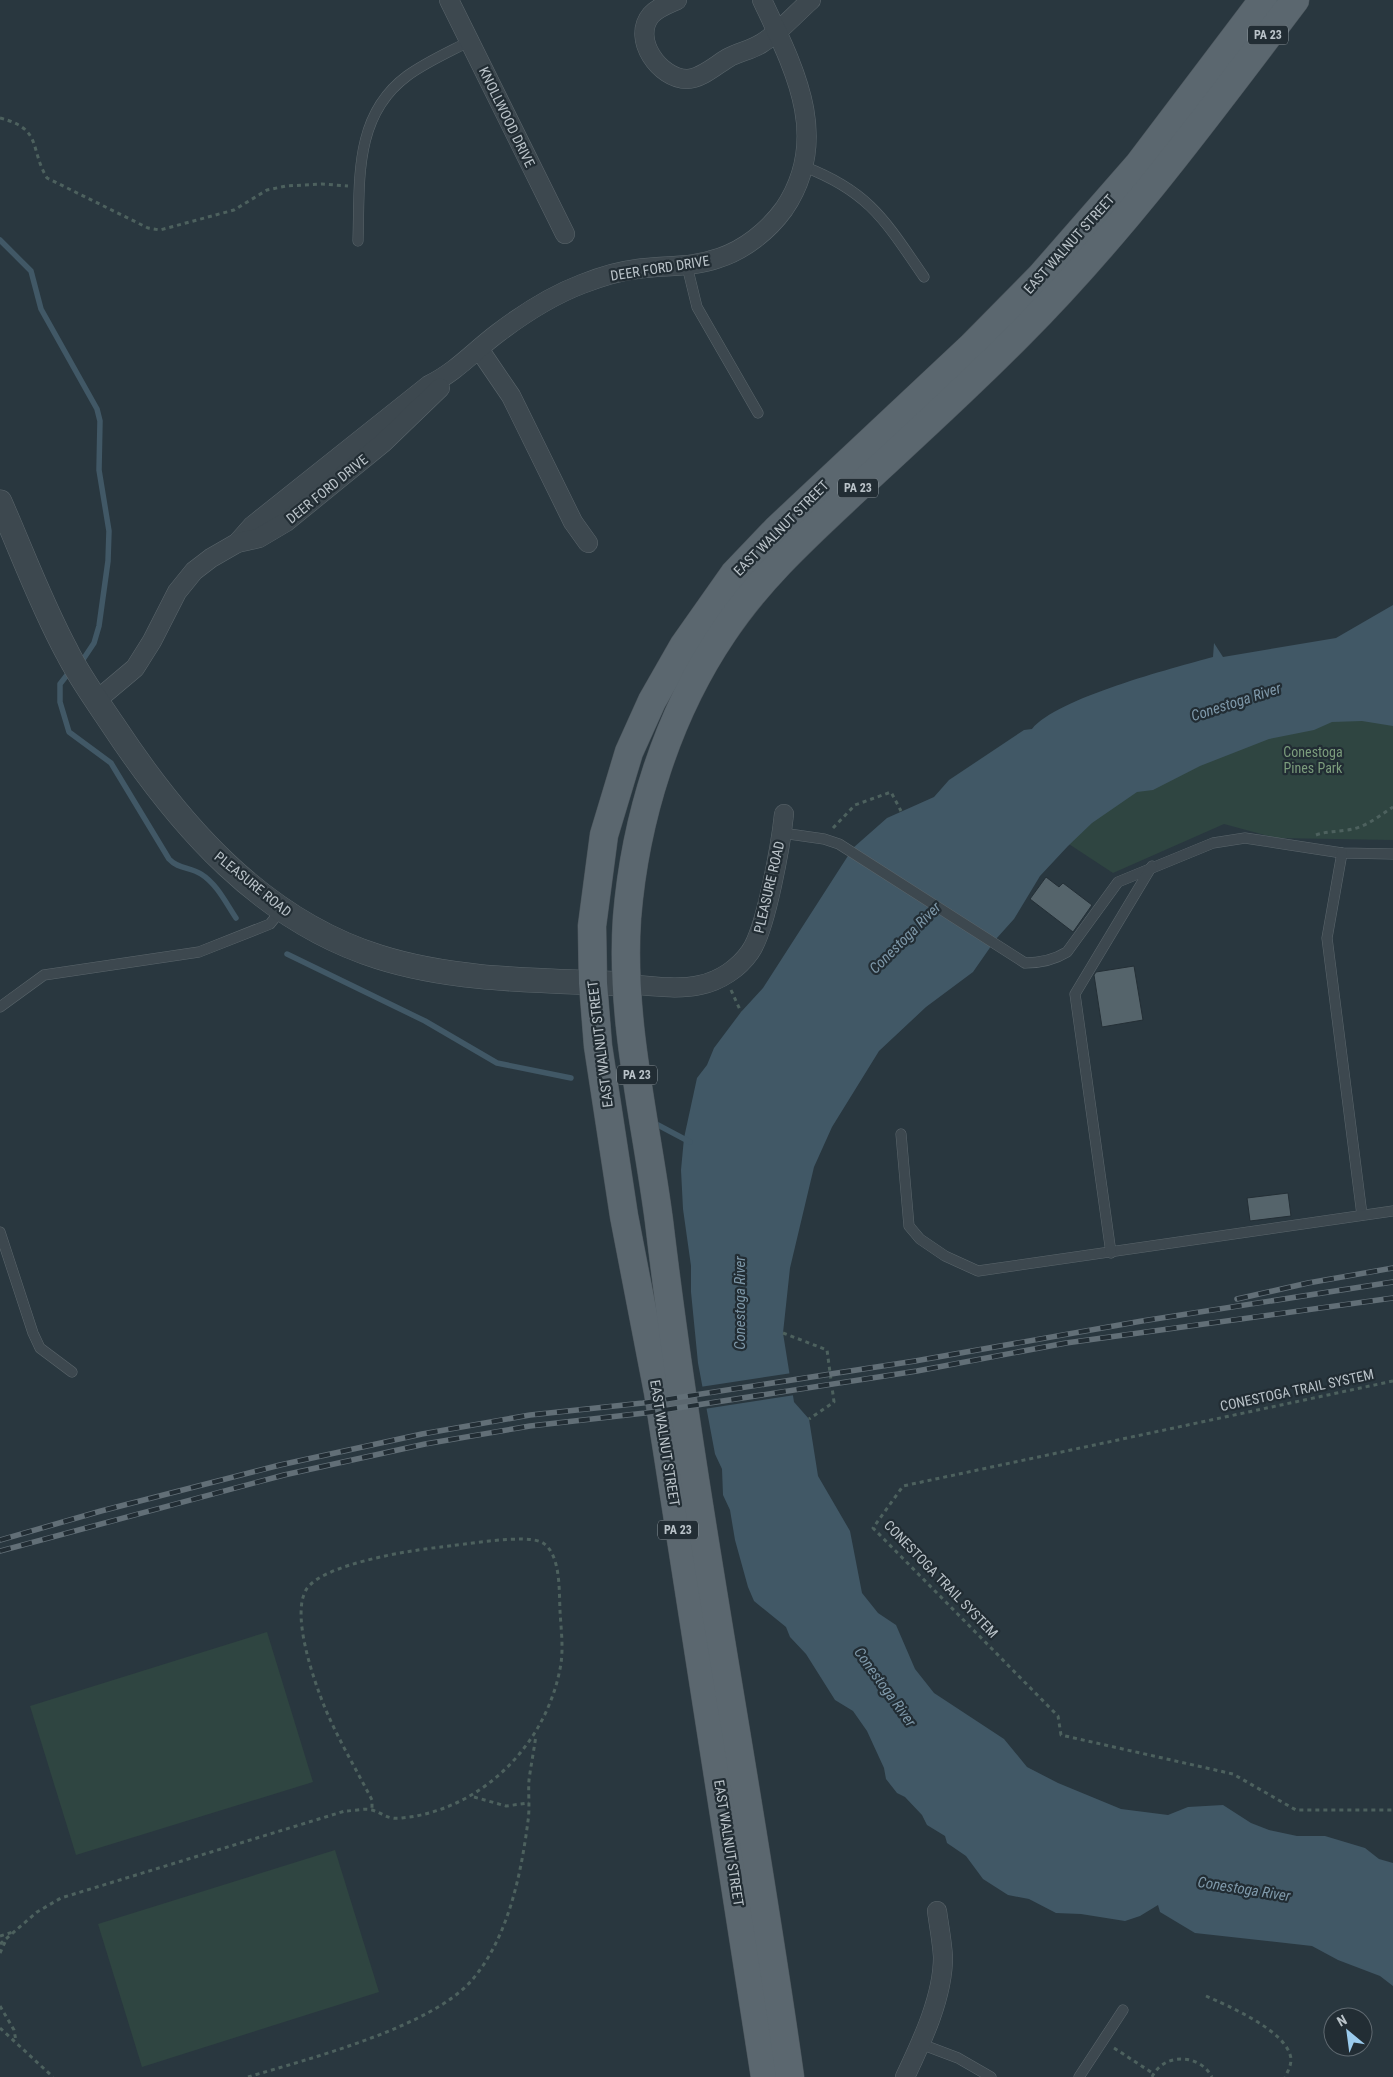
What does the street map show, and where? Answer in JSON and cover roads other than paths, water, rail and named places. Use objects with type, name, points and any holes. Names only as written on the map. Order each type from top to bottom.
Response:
[{"type":"main road","name":"EAST WALNUT STREET","points":[[765,2077],[658,1392],[624,1216],[598,1046],[592,983],[592,926],[604,835],[613,799],[629,752],[644,718],[668,671],[720,592],[754,552],[972,346],[1046,270],[1139,164],[1263,0]]},
{"type":"main road","name":"EAST WALNUT STREET","points":[[790,2077],[677,1373],[651,1166],[632,1042],[627,984],[629,896],[646,807],[677,717],[690,687],[719,638],[754,591],[795,547],[990,364],[1059,294],[1158,180],[1295,0]]},
{"type":"street","name":"KNOLLWOOD DRIVE","points":[[449,0],[565,234]]},
{"type":"street","points":[[677,0],[658,9],[650,16],[646,28],[649,52],[664,72],[688,79],[701,75],[732,56],[761,44],[777,32],[811,0]]},
{"type":"street","name":"DEER FORD DRIVE","points":[[97,700],[135,668],[152,642],[170,603],[185,582],[206,561],[237,543],[252,526],[429,385],[447,376],[522,316],[581,284],[609,275],[637,269],[687,266],[719,258],[758,236],[778,217],[792,196],[805,167],[808,145],[805,107],[792,67],[762,0]]},
{"type":"street","points":[[479,349],[511,396],[573,522],[588,544]]},
{"type":"street","name":"PLEASURE ROAD","points":[[0,502],[57,633],[97,700],[140,764],[178,815],[223,861],[282,909],[321,933],[348,945],[414,966],[485,977],[678,987],[702,985],[724,976],[743,961],[751,951],[759,934],[782,833],[784,814]]},
{"type":"street","points":[[905,2077],[921,2044],[937,1992],[943,1958],[937,1911]]},
{"type":"lane","points":[[358,241],[358,187],[363,143],[373,116],[387,94],[406,77],[428,62],[470,41]]},
{"type":"lane","points":[[805,167],[840,182],[871,206],[887,224],[924,277]]},
{"type":"lane","points":[[687,266],[698,307],[758,413]]},
{"type":"lane","points":[[782,833],[824,838],[839,844],[994,945],[1025,963],[1037,963],[1059,957],[1073,946],[1118,882],[1152,866],[1228,839],[1245,838],[1342,853],[1393,854]]},
{"type":"lane","points":[[1342,853],[1328,938],[1362,1215]]},
{"type":"lane","points":[[1111,1253],[1075,994],[1152,866]]},
{"type":"lane","points":[[0,1007],[44,975],[199,952],[270,924],[282,909]]},
{"type":"lane","points":[[901,1134],[909,1226],[920,1240],[946,1256],[978,1271],[1393,1211]]},
{"type":"lane","points":[[0,1232],[33,1333],[40,1348],[72,1372]]},
{"type":"lane","points":[[1078,2077],[1123,2010]]},
{"type":"lane","points":[[921,2044],[958,2058],[991,2077]]},
{"type":"water","name":"Conestoga River","points":[[1393,605],[1393,726],[1362,721],[1332,722],[1314,730],[1269,739],[1200,766],[1153,790],[1137,792],[1092,823],[1040,876],[1014,919],[996,939],[973,972],[926,1007],[879,1051],[832,1127],[814,1167],[790,1268],[783,1333],[794,1402],[809,1419],[818,1476],[850,1531],[862,1593],[878,1613],[896,1625],[915,1669],[934,1693],[1004,1739],[1027,1767],[1058,1783],[1121,1809],[1168,1815],[1188,1807],[1223,1805],[1251,1823],[1269,1830],[1297,1836],[1325,1836],[1365,1848],[1379,1859],[1393,1863],[1393,1986],[1380,1976],[1338,1960],[1312,1946],[1195,1933],[1160,1912],[1158,1905],[1140,1916],[1125,1921],[1081,1914],[1056,1913],[1029,1899],[1008,1895],[983,1879],[966,1856],[947,1843],[945,1836],[927,1825],[922,1815],[905,1797],[897,1793],[886,1779],[884,1768],[867,1731],[853,1711],[835,1700],[806,1654],[790,1637],[786,1627],[754,1601],[748,1587],[735,1540],[730,1510],[723,1495],[722,1469],[715,1454],[698,1363],[691,1292],[691,1266],[683,1209],[681,1170],[684,1138],[697,1078],[707,1065],[714,1048],[741,1012],[763,988],[853,848],[887,818],[934,797],[949,780],[1024,730],[1032,729],[1045,717],[1090,695],[1213,657],[1214,643],[1223,657],[1336,638]]},
{"type":"waterway","points":[[0,240],[31,271],[41,309],[97,409],[100,421],[99,470],[109,531],[108,561],[99,626],[94,643],[82,661]]},
{"type":"waterway","points":[[67,675],[60,684],[60,702],[69,732],[111,763],[169,859],[176,865],[197,872],[207,878],[221,894],[236,918]]},
{"type":"waterway","points":[[287,954],[425,1021],[497,1063],[571,1078]]},
{"type":"waterway","points":[[658,1125],[690,1142]]},
{"type":"railway","points":[[1237,1299],[1308,1283],[1393,1268]]},
{"type":"railway","points":[[0,1540],[101,1511],[280,1465],[422,1434],[530,1415],[643,1403],[915,1361],[1142,1321],[1393,1282]]},
{"type":"railway","points":[[0,1551],[284,1475],[425,1444],[530,1426],[645,1413],[917,1371],[1066,1343],[1393,1298]]},
{"type":"park label","name":"Conestoga Pines Park","points":[[1313,760]]}]
